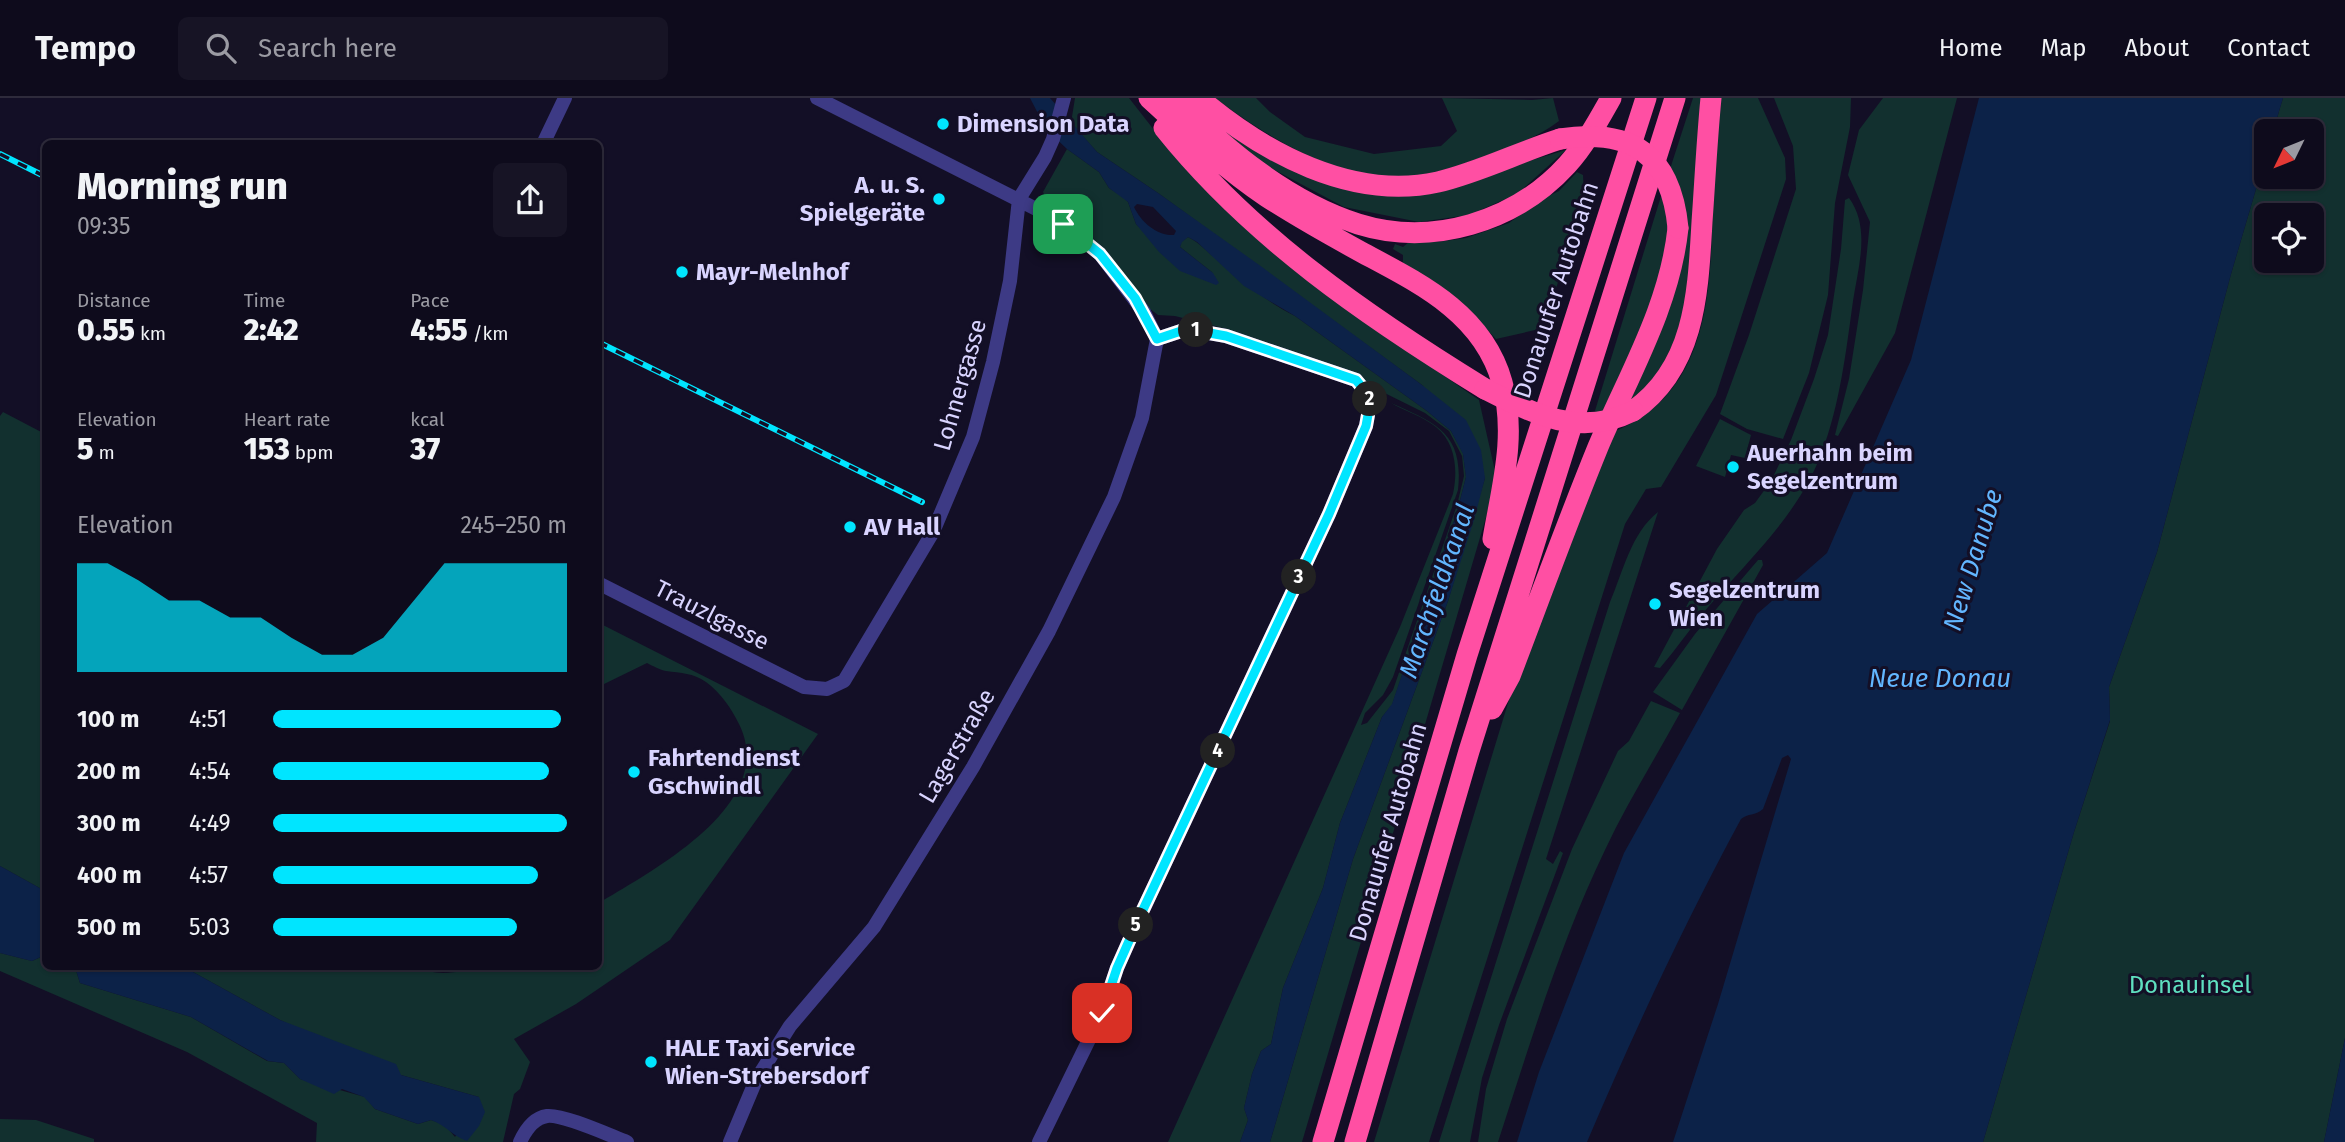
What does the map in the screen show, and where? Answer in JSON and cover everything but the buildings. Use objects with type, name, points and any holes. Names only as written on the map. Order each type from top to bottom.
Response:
[{"type":"highway","points":[[1142,98],[1172,138],[1209,178],[1300,262],[1375,319],[1485,389],[1536,414],[1566,422],[1595,424],[1608,422],[1633,411],[1645,402],[1665,380],[1681,354],[1691,324],[1698,282],[1711,98]]},
{"type":"highway","points":[[1149,98],[1235,174],[1295,214],[1440,297],[1470,323],[1483,339],[1503,383],[1510,430],[1505,475],[1478,621]]},
{"type":"highway","points":[[1174,98],[1242,158],[1308,202],[1361,225],[1417,233],[1472,225],[1522,203],[1567,165],[1593,130],[1611,98]]},
{"type":"highway","points":[[1199,98],[1249,134],[1310,167],[1346,180],[1383,187],[1417,185],[1446,180],[1560,139],[1604,136],[1626,142],[1646,155],[1655,163],[1673,196],[1678,228],[1672,264],[1655,318],[1598,448],[1510,676],[1469,751]]},
{"type":"highway","name":"Donauufer Autobahn","points":[[1323,1142],[1478,621],[1646,98]]},
{"type":"highway","points":[[1354,1142],[1469,751],[1675,98]]},
{"type":"street","points":[[544,140],[565,98]]},
{"type":"street","points":[[817,98],[1058,220],[1100,254],[1135,298],[1157,339],[1187,329],[1226,336],[1356,380],[1371,398],[1366,426],[1329,514],[1141,914],[1117,968],[1102,1013],[1039,1142]]},
{"type":"street","points":[[1019,199],[1042,163],[1053,139],[1063,100]]},
{"type":"street","name":"Lohnergasse","points":[[804,687],[827,689],[844,681],[933,532],[973,438],[985,394],[1010,281],[1019,199]]},
{"type":"street","name":"Lagerstraße","points":[[730,1142],[756,1080],[790,1026],[874,927],[972,767],[1049,631],[1114,496],[1142,418],[1157,339]]},
{"type":"street","name":"Trauzlgasse","points":[[602,585],[804,687]]},
{"type":"street","points":[[520,1142],[531,1123],[548,1116],[576,1123],[627,1142]]},
{"type":"green space","points":[[1075,98],[1129,98],[1165,144],[1333,299],[1479,400],[1497,480],[1302,1142],[1270,1142],[1353,859],[1448,601],[1485,478],[1422,385],[1158,193],[1097,152],[1071,123]]},
{"type":"green space","points":[[1215,98],[1256,98],[1270,112],[1305,137],[1374,154],[1441,146],[1457,131],[1442,98],[1553,98],[1559,121],[1525,141],[1457,166],[1415,176],[1380,177],[1355,172],[1304,154],[1257,127]]},
{"type":"green space","points":[[1693,98],[1705,98],[1684,321],[1655,381],[1629,403],[1674,291],[1670,169]]},
{"type":"green space","points":[[1721,98],[1758,98],[1785,158],[1786,179],[1716,395],[1661,487],[1646,489],[1625,524],[1429,1142],[1374,1142],[1512,690],[1613,432],[1651,410],[1677,382],[1695,347],[1705,309],[1710,268],[1715,146]]},
{"type":"green space","points":[[1774,98],[1851,98],[1850,127],[1835,203],[1828,295],[1809,373],[1783,439],[1747,429],[1720,414],[1749,335],[1796,189],[1793,146]]},
{"type":"green space","points":[[1883,98],[1957,98],[1895,333],[1838,436],[1835,435],[1849,379],[1863,290],[1870,222],[1848,175],[1859,130]]},
{"type":"green space","name":"Donauinsel","points":[[2283,98],[2345,98],[2345,1038],[2324,1142],[1983,1142],[2074,832],[2110,721],[2109,687],[2157,552],[2256,189],[2324,189],[2324,119],[2277,119]]},
{"type":"green space","points":[[1194,108],[1363,192],[1532,160],[1566,150],[1517,194],[1469,215],[1419,222],[1344,207],[1258,161]]},
{"type":"green space","points":[[1067,149],[1099,172],[1109,188],[1128,202],[1136,224],[1146,234],[1213,273],[1180,247],[1181,242],[1188,237],[1196,242],[1255,291],[1295,316],[1427,411],[1451,431],[1463,453],[1466,477],[1457,512],[1392,705],[1382,717],[1340,823],[1323,888],[1283,988],[1271,1044],[1261,1051],[1252,1074],[1244,1108],[1248,1120],[1240,1142],[1168,1142],[1400,627],[1453,494],[1455,467],[1448,441],[1431,423],[1391,403],[1421,417],[1434,424],[1444,433],[1456,455],[1458,490],[1393,677],[1383,695],[1365,713],[1361,725],[1367,723],[1393,690],[1457,505],[1464,476],[1462,456],[1449,431],[1425,413],[1316,359],[1227,329],[1175,316],[1158,315],[1145,305],[1078,227],[1050,207],[1043,192]]},
{"type":"green space","points":[[1577,172],[1583,175],[1584,197],[1544,328],[1496,339],[1453,298],[1403,264],[1403,255],[1393,249],[1395,244],[1403,247],[1409,242],[1466,238],[1509,223],[1540,200],[1559,191]]},
{"type":"green space","points":[[1662,193],[1667,222],[1661,278],[1641,334],[1603,413],[1594,414]]},
{"type":"green space","points":[[1849,198],[1860,222],[1860,262],[1838,397],[1822,452],[1801,495],[1773,534],[1709,606],[1660,668],[1654,667],[1717,549],[1744,510],[1755,503],[1771,481],[1791,440],[1828,335],[1841,249],[1845,200]]},
{"type":"green space","points":[[3,412],[42,432],[42,889],[0,866],[0,416]]},
{"type":"green space","points":[[1720,419],[1751,435],[1745,458],[1731,455],[1725,477],[1696,466]]},
{"type":"green space","points":[[1658,512],[1546,859],[1553,864],[1560,851],[1563,853],[1499,1025],[1482,1078],[1470,1142],[1439,1142],[1610,602],[1634,542]]},
{"type":"green space","points":[[1758,560],[1762,560],[1763,565],[1682,710],[1653,692],[1695,634]]},
{"type":"green space","points":[[602,625],[818,734],[670,940],[576,1004],[514,1039],[530,1062],[520,1089],[514,1094],[503,1142],[316,1142],[317,1123],[187,1052],[0,971],[0,953],[32,961],[42,956],[42,970],[76,970],[80,983],[191,1017],[267,1061],[284,1063],[300,1079],[365,1097],[375,1109],[418,1124],[431,1120],[445,1125],[455,1137],[479,1097],[401,1075],[280,1020],[189,970],[424,970],[440,973],[466,970],[602,970],[602,901],[678,853],[704,831],[727,807],[742,781],[747,753],[733,712],[706,682],[647,663],[602,685]]},
{"type":"green space","points":[[1651,701],[1680,713],[1622,815],[1589,885],[1547,994],[1498,1142],[1478,1142],[1486,1089],[1507,1019],[1572,849],[1618,751],[1629,741]]},
{"type":"green space","points":[[0,1119],[36,1120],[94,1139],[94,1142],[0,1142]]},
{"type":"water","name":"Marchfeldkanal","points":[[1030,98],[1050,98],[1097,152],[1262,267],[1422,385],[1466,420],[1481,450],[1485,478],[1474,520],[1448,601],[1353,859],[1270,1142],[1240,1142],[1248,1120],[1244,1108],[1252,1074],[1261,1051],[1271,1044],[1283,988],[1323,888],[1340,823],[1382,717],[1392,704],[1457,512],[1466,477],[1463,454],[1451,431],[1427,411],[1295,316],[1244,286],[1197,242],[1188,237],[1180,247],[1213,273],[1219,283],[1216,285],[1180,271],[1159,252],[1136,224],[1128,202],[1109,188],[1099,172],[1067,149],[1046,129]],"holes":[[[1137,204],[1153,207],[1176,231],[1174,235],[1150,227],[1134,207]]]},
{"type":"water","name":"Neue Donau","points":[[1979,98],[2283,98],[2277,119],[2254,119],[2256,189],[2157,552],[2109,687],[2110,720],[2074,832],[1983,1142],[1673,1142],[1718,1004],[1791,759],[1788,755],[1782,758],[1763,809],[1741,819],[1720,859],[1660,979],[1587,1142],[1517,1142],[1539,1072],[1624,853],[1757,614],[1827,553],[1911,360]]},
{"type":"water","points":[[0,866],[42,889],[42,956],[32,961],[0,953]]},
{"type":"water","points":[[76,970],[189,970],[280,1020],[396,1064],[401,1075],[479,1097],[485,1112],[479,1126],[467,1141],[431,1120],[418,1124],[375,1109],[364,1097],[342,1089],[334,1094],[300,1079],[284,1063],[268,1061],[191,1017],[80,983]]},
{"type":"water","points":[[2345,1038],[2345,1142],[2324,1142]]},
{"type":"railway","points":[[0,154],[42,175]]},
{"type":"railway","points":[[602,344],[922,502]]},
{"type":"place","name":"Dimension Data","points":[[943,124]]},
{"type":"place","name":"A. u. S. Spielgeräte","points":[[939,199]]},
{"type":"place","name":"Mayr-Melnhof","points":[[682,272]]},
{"type":"place","name":"Auerhahn beim Segelzentrum","points":[[1733,467]]},
{"type":"place","name":"AV Hall","points":[[850,527]]},
{"type":"place","name":"Segelzentrum Wien","points":[[1655,604]]},
{"type":"place","name":"Fahrtendienst Gschwindl","points":[[634,772]]},
{"type":"place","name":"HALE Taxi Service Wien-Strebersdorf","points":[[651,1062]]},
{"type":"route","points":[[1063,224],[1100,254],[1135,298],[1157,339],[1187,329],[1226,336],[1356,380],[1371,398],[1366,426],[1329,514],[1141,914],[1117,968],[1102,1013]]},
{"type":"water label","name":"New Danube","points":[[1973,560]]}]
